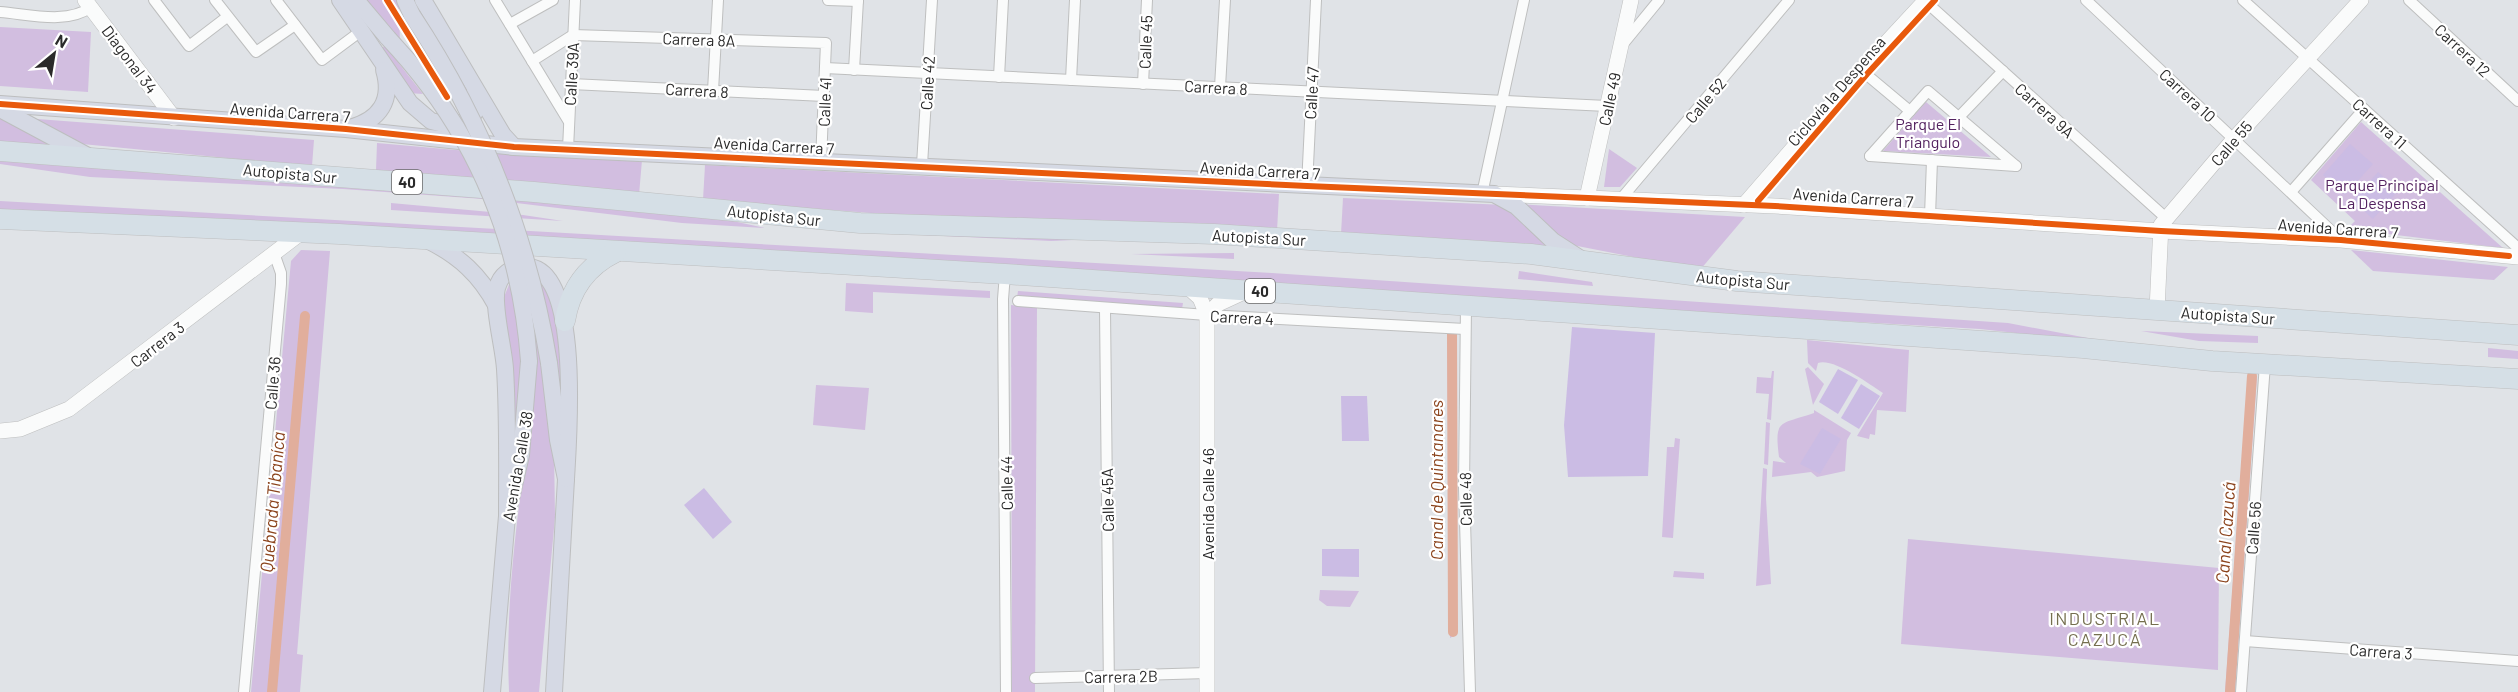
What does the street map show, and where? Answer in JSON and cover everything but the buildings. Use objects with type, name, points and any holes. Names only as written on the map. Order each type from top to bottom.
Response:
[{"type":"highway","name":"Autopista Sur","points":[[0,151],[522,191],[851,222],[1214,234],[1581,259],[1737,281],[2518,335]]},
{"type":"highway","name":"40","points":[[0,219],[302,232],[1005,274],[2518,379]]},
{"type":"highway","points":[[566,321],[568,308],[578,283],[596,264],[616,251]]},
{"type":"main road","points":[[340,0],[410,103],[431,121],[452,126],[470,120],[475,112],[476,90]]},
{"type":"main road","name":"Avenida Calle 38","points":[[356,0],[438,97],[465,140],[489,186],[507,235],[518,276],[529,361],[525,424],[507,516],[492,692]]},
{"type":"main road","name":"Avenida Calle 38","points":[[405,0],[466,103],[507,197],[537,296],[549,363],[558,441],[566,479],[554,692]]},
{"type":"main road","points":[[423,0],[503,135],[514,147]]},
{"type":"main road","points":[[346,129],[367,123],[382,108],[388,90],[381,60]]},
{"type":"main road","name":"Avenida Carrera 7","points":[[0,104],[346,129],[514,147],[821,160],[1488,194],[1516,206],[1553,241],[1581,259]]},
{"type":"main road","points":[[0,109],[65,146],[95,159]]},
{"type":"main road","points":[[429,241],[446,250],[469,268],[484,284],[496,306]]},
{"type":"main road","points":[[507,516],[505,368],[496,306],[496,290],[502,277],[513,269],[529,266],[540,270],[552,282],[566,321],[569,435],[566,479]]},
{"type":"main road","points":[[544,692],[547,656],[560,590]]},
{"type":"main road","points":[[498,621],[504,692]]},
{"type":"street","points":[[154,0],[189,46],[227,17]]},
{"type":"street","points":[[214,0],[256,52],[295,25]]},
{"type":"street","points":[[276,0],[322,60],[361,31]]},
{"type":"street","points":[[495,0],[569,122]]},
{"type":"street","points":[[510,24],[553,0]]},
{"type":"street","name":"Calle 39A","points":[[568,149],[575,0]]},
{"type":"street","points":[[713,91],[718,0]]},
{"type":"street","points":[[828,0],[858,1],[854,70]]},
{"type":"street","name":"Calle 42","points":[[922,165],[932,0]]},
{"type":"street","points":[[999,76],[1003,0]]},
{"type":"street","points":[[1071,80],[1075,0]]},
{"type":"street","name":"Calle 45","points":[[1143,84],[1147,0]]},
{"type":"street","points":[[1220,87],[1225,0]]},
{"type":"street","name":"Calle 47","points":[[1307,186],[1316,0]]},
{"type":"street","points":[[1488,194],[1502,101],[1524,0]]},
{"type":"street","name":"Calle 49","points":[[1587,198],[1631,0]]},
{"type":"street","points":[[1620,46],[1659,0]]},
{"type":"street","name":"Calle 52","points":[[1620,200],[1789,0]]},
{"type":"street","name":"Carrera 10","points":[[2086,0],[2342,240]]},
{"type":"street","name":"Carrera 11","points":[[2243,0],[2364,109],[2515,251]]},
{"type":"street","name":"Calle 55","points":[[2163,224],[2234,139],[2361,0]]},
{"type":"street","name":"Carrera 12","points":[[2409,0],[2518,101]]},
{"type":"street","points":[[1744,205],[1861,70],[1925,1]]},
{"type":"street","name":"Carrera 9A","points":[[1925,1],[2003,71],[2163,224]]},
{"type":"street","points":[[0,12],[65,17],[83,13],[92,2]]},
{"type":"street","name":"Diagonal 34","points":[[92,2],[174,118]]},
{"type":"street","points":[[532,61],[573,35]]},
{"type":"street","name":"Carrera 8A","points":[[573,35],[826,43]]},
{"type":"street","name":"Calle 41","points":[[821,160],[826,43]]},
{"type":"street","name":"Carrera 8","points":[[825,68],[1607,106]]},
{"type":"street","points":[[1861,70],[1910,111]]},
{"type":"street","points":[[1959,117],[2003,71]]},
{"type":"street","name":"Carrera 8","points":[[571,84],[824,96]]},
{"type":"street","points":[[1928,91],[2016,166],[1870,156],[1910,111],[1928,91]]},
{"type":"street","points":[[2291,192],[2364,109]]},
{"type":"street","points":[[1930,216],[1932,160]]},
{"type":"street","name":"Avenida Carrera 7","points":[[1488,194],[1930,216],[2163,224],[2342,240],[2515,251]]},
{"type":"street","points":[[2157,310],[2163,224]]},
{"type":"street","name":"Carrera 3","points":[[0,431],[20,429],[69,409],[302,232]]},
{"type":"street","name":"Calle 36","points":[[244,692],[281,284],[281,273],[274,254]]},
{"type":"street","name":"Calle 44","points":[[1005,274],[1003,299],[1006,692]]},
{"type":"street","points":[[1188,287],[1200,298],[1207,315],[1222,302],[1250,290]]},
{"type":"street","name":"Carrera 4","points":[[1018,301],[1105,309],[1466,329]]},
{"type":"street","name":"Calle 48","points":[[1466,306],[1464,487],[1470,692]]},
{"type":"street","name":"Calle 45A","points":[[1105,309],[1109,692]]},
{"type":"street","name":"Avenida Calle 46","points":[[1207,315],[1207,692]]},
{"type":"street","name":"Calle 56","points":[[2241,692],[2265,363]]},
{"type":"street","name":"Carrera 3","points":[[2245,641],[2518,661]]},
{"type":"street","name":"Carrera 2B","points":[[1035,678],[1207,674]]},
{"type":"green space","points":[[365,0],[399,0],[400,44]]},
{"type":"green space","points":[[0,27],[91,32],[88,92],[0,86]]},
{"type":"green space","points":[[385,46],[423,94],[408,93],[379,49]]},
{"type":"green space","name":"Parque El Triangulo","points":[[1926,102],[1991,157],[1883,151]]},
{"type":"green space","points":[[0,117],[60,148],[0,144]]},
{"type":"green space","points":[[24,118],[314,140],[312,166],[82,144]]},
{"type":"green space","name":"Parque Principal La Despensa","points":[[2361,122],[2503,248],[2347,229],[2355,221],[2311,180]]},
{"type":"green space","points":[[377,143],[513,155],[642,160],[639,195],[376,170]]},
{"type":"green space","points":[[2350,144],[2373,164],[2345,195],[2323,175]]},
{"type":"green space","points":[[1609,149],[1637,168],[1620,187],[1604,187]]},
{"type":"green space","points":[[0,157],[691,212],[765,228],[682,223],[483,199],[343,189],[90,177],[0,164]]},
{"type":"green space","points":[[705,165],[1279,194],[1277,231],[935,218],[703,200]]},
{"type":"green space","points":[[2378,172],[2399,190],[2373,219],[2353,201]]},
{"type":"green space","points":[[1343,198],[1506,205],[1552,248],[1341,234]]},
{"type":"green space","points":[[0,201],[1272,273],[2008,323],[2125,345],[1980,329],[0,213]]},
{"type":"green space","points":[[391,203],[523,215],[563,221],[391,210]]},
{"type":"green space","points":[[1517,204],[1745,217],[1700,270],[1562,243]]},
{"type":"green space","points":[[859,232],[1120,238],[1051,241]]},
{"type":"green space","points":[[301,250],[330,251],[297,654],[303,655],[300,692],[251,692],[291,261]]},
{"type":"green space","points":[[2351,250],[2508,267],[2494,280],[2373,271]]},
{"type":"green space","points":[[1234,253],[1234,259],[1131,254]]},
{"type":"green space","points":[[1519,271],[1592,282],[1593,286],[1518,279]]},
{"type":"green space","points":[[526,274],[550,291],[560,335],[563,430],[554,449],[555,517],[539,692],[509,692],[511,587],[532,414],[513,456],[512,360],[502,302],[512,277]]},
{"type":"green space","points":[[846,283],[990,291],[990,298],[873,292],[873,313],[845,311]]},
{"type":"green space","points":[[1018,291],[1183,303],[1182,309],[1017,298]]},
{"type":"green space","points":[[1011,305],[1037,308],[1035,692],[1012,692]]},
{"type":"green space","points":[[1572,327],[1655,333],[1648,476],[1568,477],[1564,425]]},
{"type":"green space","points":[[1447,328],[1457,329],[1457,634],[1450,638]]},
{"type":"green space","points":[[2141,331],[2258,336],[2258,343],[2199,341]]},
{"type":"green space","points":[[1807,340],[1909,350],[1906,412],[1877,410],[1875,435],[1870,434],[1869,439],[1857,436],[1883,393],[1833,364],[1818,363],[1816,371],[1808,363]]},
{"type":"green space","points":[[2488,348],[2518,351],[2518,359],[2488,357]]},
{"type":"green space","points":[[1808,367],[1824,384],[1813,405],[1805,369]]},
{"type":"green space","points":[[1838,369],[1858,380],[1838,414],[1819,402]]},
{"type":"green space","points":[[1772,371],[1774,371],[1771,420],[1767,419],[1769,394],[1756,393],[1757,377],[1771,378]]},
{"type":"green space","points":[[2248,375],[2257,376],[2235,692],[2225,692]]},
{"type":"green space","points":[[1861,384],[1880,396],[1859,429],[1841,418]]},
{"type":"green space","points":[[816,385],[869,388],[865,430],[813,425]]},
{"type":"green space","points":[[1341,396],[1367,396],[1369,441],[1342,441]]},
{"type":"green space","points":[[1814,410],[1851,433],[1847,440],[1845,471],[1817,477],[1811,472],[1772,477],[1773,461],[1786,463],[1779,457],[1779,429],[1787,422],[1814,413]]},
{"type":"green space","points":[[1766,422],[1770,423],[1768,465],[1764,464]]},
{"type":"green space","points":[[1822,428],[1841,439],[1820,474],[1800,464]]},
{"type":"green space","points":[[1675,438],[1680,439],[1673,538],[1662,537],[1667,447],[1674,447]]},
{"type":"green space","points":[[1763,468],[1767,469],[1766,498],[1771,584],[1756,586]]},
{"type":"green space","points":[[704,488],[732,522],[713,539],[684,505]]},
{"type":"green space","points":[[1908,539],[2219,568],[2218,670],[1901,644]]},
{"type":"green space","points":[[1322,549],[1359,549],[1359,577],[1322,576]]},
{"type":"green space","points":[[1674,571],[1704,573],[1704,579],[1673,577]]},
{"type":"green space","points":[[1320,590],[1359,591],[1350,607],[1327,606],[1319,600]]},
{"type":"waterway","name":"Quebrada Tibaníca","points":[[272,692],[305,316]]},
{"type":"waterway","name":"Canal de Quintanares","points":[[1452,328],[1453,632]]},
{"type":"waterway","name":"Canal Cazucá","points":[[2230,692],[2252,376]]},
{"type":"cycle path","points":[[387,0],[447,97]]},
{"type":"cycle path","name":"Ciclovía la Despensa","points":[[1758,201],[1867,74],[1935,0]]},
{"type":"cycle path","points":[[0,104],[346,129],[514,147],[1307,186],[1775,206],[2161,231],[2341,240],[2509,256]]},
{"type":"district","name":"INDUSTRIAL CAZUCÁ","points":[[2105,628]]}]
